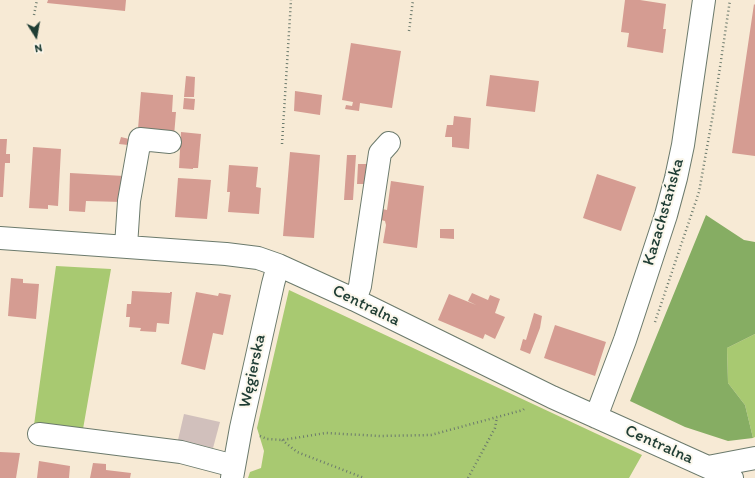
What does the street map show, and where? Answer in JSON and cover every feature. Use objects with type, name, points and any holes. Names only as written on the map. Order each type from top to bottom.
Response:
[{"type":"street","name":"Kazachstańska","points":[[596,417],[627,332],[666,215],[676,178],[683,145],[704,0]]},
{"type":"street","points":[[126,246],[129,201],[140,139],[170,142]]},
{"type":"street","points":[[355,300],[360,286],[380,153],[389,143]]},
{"type":"street","name":"Centralna","points":[[0,238],[126,246],[258,258],[278,265],[355,300],[552,397],[732,478]]},
{"type":"street","name":"Węgierska","points":[[233,472],[241,428],[278,265]]},
{"type":"street","points":[[39,434],[181,452],[233,472]]},
{"type":"street","name":"Centralna","points":[[708,467],[755,458]]},
{"type":"path","points":[[34,15],[37,0]]},
{"type":"path","points":[[282,144],[291,0]]},
{"type":"path","points":[[409,32],[413,0]]},
{"type":"path","points":[[241,428],[267,439],[282,440],[326,433],[380,436],[431,436],[524,410],[528,405]]},
{"type":"path","points":[[468,478],[495,428],[497,417]]},
{"type":"path","points":[[282,440],[297,452],[364,478]]},
{"type":"shaded area","points":[[184,414],[220,422],[213,448],[178,440]]},
{"type":"green space","points":[[706,215],[744,240],[755,242],[755,334],[727,348],[728,383],[745,405],[753,438],[728,441],[685,427],[630,401]]},
{"type":"green space","points":[[56,266],[111,269],[83,429],[34,425]]},
{"type":"green space","points":[[289,290],[642,455],[629,478],[248,478],[250,472],[261,468],[264,451],[257,428]]},
{"type":"green space","points":[[755,334],[755,437],[753,438],[745,405],[728,383],[727,348]]},
{"type":"building","points":[[48,0],[126,0],[125,11],[47,3]]},
{"type":"building","points":[[625,0],[640,0],[666,4],[663,29],[666,29],[663,53],[627,47],[629,33],[621,32]]},
{"type":"building","points":[[754,4],[755,5],[755,156],[732,153]]},
{"type":"building","points":[[351,43],[401,51],[392,108],[360,103],[359,111],[345,109],[346,105],[352,106],[353,102],[342,100]]},
{"type":"building","points":[[490,75],[539,81],[535,112],[486,106]]},
{"type":"building","points":[[186,76],[195,77],[194,97],[184,97]]},
{"type":"building","points":[[295,91],[322,95],[320,115],[294,111]]},
{"type":"building","points":[[141,92],[173,95],[172,112],[176,112],[174,136],[138,129]]},
{"type":"building","points":[[184,98],[195,99],[194,110],[183,109]]},
{"type":"building","points":[[454,116],[471,118],[469,149],[452,147],[452,137],[445,137],[447,125],[453,125]]},
{"type":"building","points":[[181,132],[201,134],[198,168],[179,168]]},
{"type":"building","points":[[121,137],[129,139],[128,145],[119,144]]},
{"type":"building","points":[[0,139],[7,139],[6,154],[10,154],[10,163],[5,163],[3,197],[0,197]]},
{"type":"building","points":[[33,147],[61,149],[58,206],[48,205],[48,209],[29,208]]},
{"type":"building","points":[[290,152],[320,155],[314,238],[283,236]]},
{"type":"building","points":[[347,155],[356,155],[353,200],[344,200]]},
{"type":"building","points":[[358,164],[370,164],[368,184],[357,184]]},
{"type":"building","points":[[229,165],[258,167],[256,187],[261,188],[259,214],[228,212],[230,192],[227,192]]},
{"type":"building","points":[[70,173],[124,176],[122,202],[86,201],[85,212],[69,211]]},
{"type":"building","points":[[597,174],[636,187],[621,231],[583,218]]},
{"type":"building","points":[[178,178],[211,180],[207,219],[175,217]]},
{"type":"building","points":[[391,181],[424,186],[417,248],[383,243],[386,225],[385,221],[381,220],[382,209],[387,210]]},
{"type":"building","points":[[440,229],[454,229],[454,239],[440,238]]},
{"type":"building","points":[[11,278],[23,279],[23,283],[39,284],[36,319],[8,316]]},
{"type":"building","points":[[132,291],[172,292],[169,324],[157,323],[156,332],[140,331],[141,328],[129,327],[130,317],[126,317],[127,304],[131,304]]},
{"type":"building","points":[[196,292],[218,296],[219,293],[231,295],[223,335],[213,333],[205,370],[181,364]]},
{"type":"building","points":[[472,293],[488,300],[490,295],[500,299],[495,313],[505,317],[495,339],[485,334],[483,339],[438,320],[449,294],[476,305],[468,301]]},
{"type":"building","points":[[534,313],[542,316],[540,328],[530,354],[520,350],[523,339],[526,340]]},
{"type":"building","points":[[555,325],[606,342],[595,376],[544,358]]},
{"type":"building","points":[[0,452],[20,453],[16,478],[0,478]]},
{"type":"building","points":[[39,461],[70,466],[69,478],[37,478]]},
{"type":"building","points":[[93,463],[106,464],[106,470],[131,473],[130,478],[90,478]]}]
